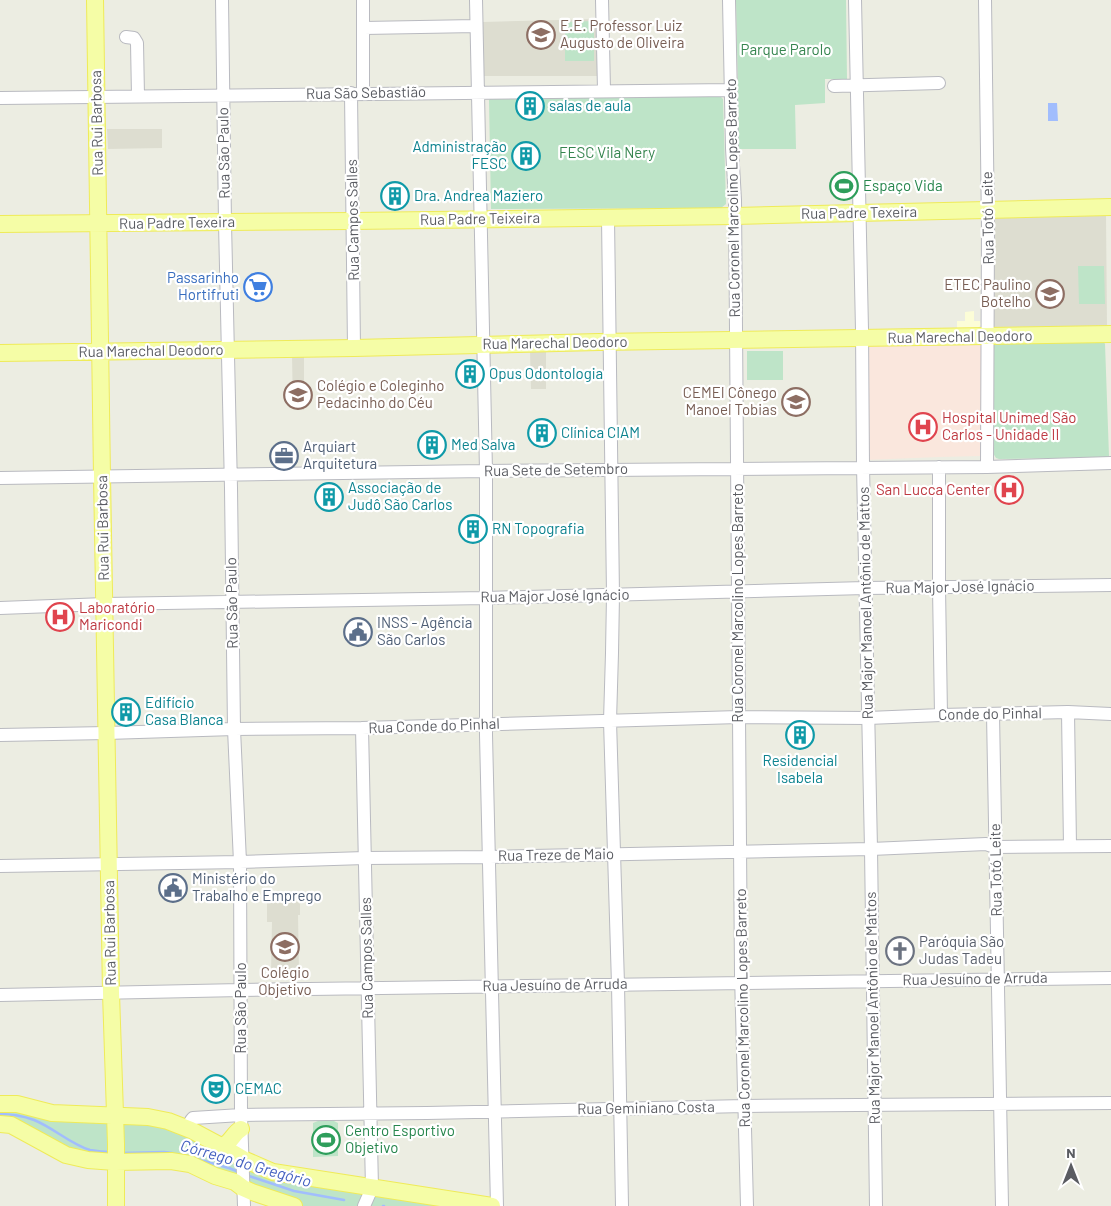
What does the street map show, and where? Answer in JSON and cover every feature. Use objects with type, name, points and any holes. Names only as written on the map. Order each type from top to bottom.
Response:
[{"type":"main road","name":"Rua Rui Barbosa","points":[[95,0],[116,1206]]},
{"type":"main road","name":"Rua Padre Texeira","points":[[608,218],[1111,207]]},
{"type":"main road","name":"Rua Padre Teixeira","points":[[353,221],[608,218]]},
{"type":"main road","name":"Rua Padre Texeira","points":[[0,224],[353,221]]},
{"type":"main road","name":"Rua Marechal Deodoro","points":[[0,353],[1111,334]]},
{"type":"main road","points":[[0,1104],[17,1104],[52,1114],[148,1117],[168,1121],[222,1146],[243,1162],[273,1172],[492,1206]]},
{"type":"main road","points":[[222,1146],[232,1139],[241,1122]]},
{"type":"main road","points":[[0,1124],[11,1125],[66,1155],[88,1160],[115,1155],[190,1164],[215,1176],[236,1182],[252,1192],[294,1206]]},
{"type":"street","name":"Rua São Paulo","points":[[222,0],[234,729],[240,862],[241,1122],[244,1206]]},
{"type":"street","name":"Rua Campos Salles","points":[[354,348],[353,221],[357,93],[364,28],[363,0]]},
{"type":"street","points":[[476,0],[486,471],[486,724],[497,1206]]},
{"type":"street","points":[[602,0],[604,90]]},
{"type":"street","name":"Rua Coronel Marcolino Lopes Barreto","points":[[729,0],[736,340],[740,851],[747,1206]]},
{"type":"street","name":"Rua Major Manoel Antônio de Mattos","points":[[855,0],[876,1206]]},
{"type":"street","name":"Rua Totó Leite","points":[[984,0],[988,210],[987,467]]},
{"type":"street","points":[[364,28],[476,26]]},
{"type":"street","points":[[126,37],[134,38],[137,42],[138,96]]},
{"type":"street","points":[[834,86],[939,83]]},
{"type":"street","name":"Rua São Sebastião","points":[[0,98],[731,90]]},
{"type":"street","points":[[608,218],[612,595],[610,721],[622,1206]]},
{"type":"street","name":"Rua Sete de Setembro","points":[[0,478],[737,468],[987,467],[1111,463]]},
{"type":"street","points":[[939,467],[941,715]]},
{"type":"street","name":"Rua Major José Ignácio","points":[[0,608],[232,601],[486,598],[865,588],[1111,584]]},
{"type":"street","points":[[1068,712],[1070,846]]},
{"type":"street","name":"Conde do Pinhal","points":[[868,718],[1068,712],[1111,714]]},
{"type":"street","name":"Rua Totó Leite","points":[[993,714],[1002,1206]]},
{"type":"street","name":"Rua Conde do Pinhal","points":[[0,735],[362,728],[739,717],[868,718]]},
{"type":"street","name":"Rua Campos Salles","points":[[362,728],[372,1188]]},
{"type":"street","name":"Rua Treze de Maio","points":[[0,866],[871,849],[986,844],[995,847],[1111,846]]},
{"type":"street","name":"Rua Jesuíno de Arruda","points":[[0,995],[872,980],[1111,978]]},
{"type":"street","name":"Rua Geminiano Costa","points":[[190,1130],[190,1121],[196,1117],[241,1122],[371,1114],[496,1111],[745,1106],[1111,1103]]},
{"type":"street","points":[[364,1206],[372,1188]]},
{"type":"shaded area","name":"E.E. Professor Luiz Augusto de Oliveira","points":[[598,19],[597,76],[484,76],[483,22]]},
{"type":"shaded area","points":[[107,129],[162,129],[162,148],[108,149]]},
{"type":"shaded area","name":"ETEC Paulino Botelho","points":[[1106,216],[1107,326],[994,327],[993,217]]},
{"type":"shaded area","points":[[974,311],[974,321],[980,321],[981,325],[978,328],[957,329],[957,321],[965,321],[965,312]]},
{"type":"shaded area","name":"Hospital Unimed São Carlos - Unidade II","points":[[981,345],[981,456],[865,460],[866,346]]},
{"type":"shaded area","points":[[546,350],[546,389],[531,389],[530,351]]},
{"type":"shaded area","name":"Colégio e Coleginho Pedacinho do Céu","points":[[292,355],[304,355],[304,410],[293,410]]},
{"type":"shaded area","name":"Colégio Objetivo","points":[[296,901],[300,904],[300,915],[298,915],[299,972],[271,972],[272,922],[267,922],[267,902]]},
{"type":"green space","name":"Parque Parolo","points":[[736,0],[846,0],[847,79],[825,79],[825,103],[795,105],[796,149],[737,149]]},
{"type":"green space","points":[[594,21],[594,61],[565,61],[565,22]]},
{"type":"green space","name":"FESC Vila Nery","points":[[720,96],[723,99],[726,204],[721,208],[491,209],[489,100],[491,98]]},
{"type":"green space","points":[[1078,266],[1104,266],[1105,304],[1079,304]]},
{"type":"green space","points":[[1104,342],[1109,456],[996,458],[993,453],[992,345],[994,343]]},
{"type":"green space","points":[[747,351],[783,351],[783,380],[747,380]]},
{"type":"green space","points":[[0,1104],[148,1117],[243,1159],[492,1206],[294,1206],[190,1164],[88,1160],[0,1124]]},
{"type":"green space","name":"Centro Esportivo Objetivo","points":[[318,1121],[334,1121],[338,1123],[338,1156],[313,1157],[313,1123]]},
{"type":"water","points":[[1048,103],[1057,103],[1058,121],[1048,121]]},
{"type":"waterway","name":"Córrego do Gregório","points":[[0,1114],[9,1114],[34,1120],[90,1150],[109,1152]]},
{"type":"waterway","name":"Córrego do Gregório","points":[[122,1153],[172,1153]]},
{"type":"waterway","name":"Córrego do Gregório","points":[[197,1159],[239,1172]]},
{"type":"waterway","name":"Córrego do Gregório","points":[[246,1175],[294,1191],[344,1200]]},
{"type":"place","name":"E.E. Professor Luiz Augusto de Oliveira","points":[[541,35]]},
{"type":"place","name":"salas de aula","points":[[530,106]]},
{"type":"place","name":"Administração FESC","points":[[526,156]]},
{"type":"place","name":"Espaço Vida","points":[[844,186]]},
{"type":"place","name":"Dra. Andrea Maziero","points":[[395,196]]},
{"type":"place","name":"Passarinho Hortifruti","points":[[258,287]]},
{"type":"place","name":"ETEC Paulino Botelho","points":[[1050,294]]},
{"type":"place","name":"Opus Odontologia","points":[[470,374]]},
{"type":"place","name":"Colégio e Coleginho Pedacinho do Céu","points":[[298,395]]},
{"type":"place","name":"CEMEI Cônego Manoel Tobias","points":[[796,402]]},
{"type":"place","name":"Hospital Unimed São Carlos - Unidade II","points":[[923,427]]},
{"type":"place","name":"Clínica CIAM","points":[[542,433]]},
{"type":"place","name":"Med Salva","points":[[432,445]]},
{"type":"place","name":"Arquiart Arquitetura","points":[[284,456]]},
{"type":"place","name":"San Lucca Center","points":[[1009,490]]},
{"type":"place","name":"Associação de Judô São Carlos","points":[[329,497]]},
{"type":"place","name":"RN Topografia","points":[[473,529]]},
{"type":"place","name":"Laboratório Maricondi","points":[[60,617]]},
{"type":"place","name":"INSS - Agência São Carlos","points":[[358,632]]},
{"type":"place","name":"Edifício Casa Blanca","points":[[126,712]]},
{"type":"place","name":"Residencial Isabela","points":[[800,735]]},
{"type":"place","name":"Ministério do Trabalho e Emprego","points":[[173,888]]},
{"type":"place","name":"Colégio Objetivo","points":[[285,947]]},
{"type":"place","name":"Paróquia São Judas Tadeu","points":[[900,951]]},
{"type":"place","name":"CEMAC","points":[[216,1089]]},
{"type":"place","name":"Centro Esportivo Objetivo","points":[[326,1140]]}]
